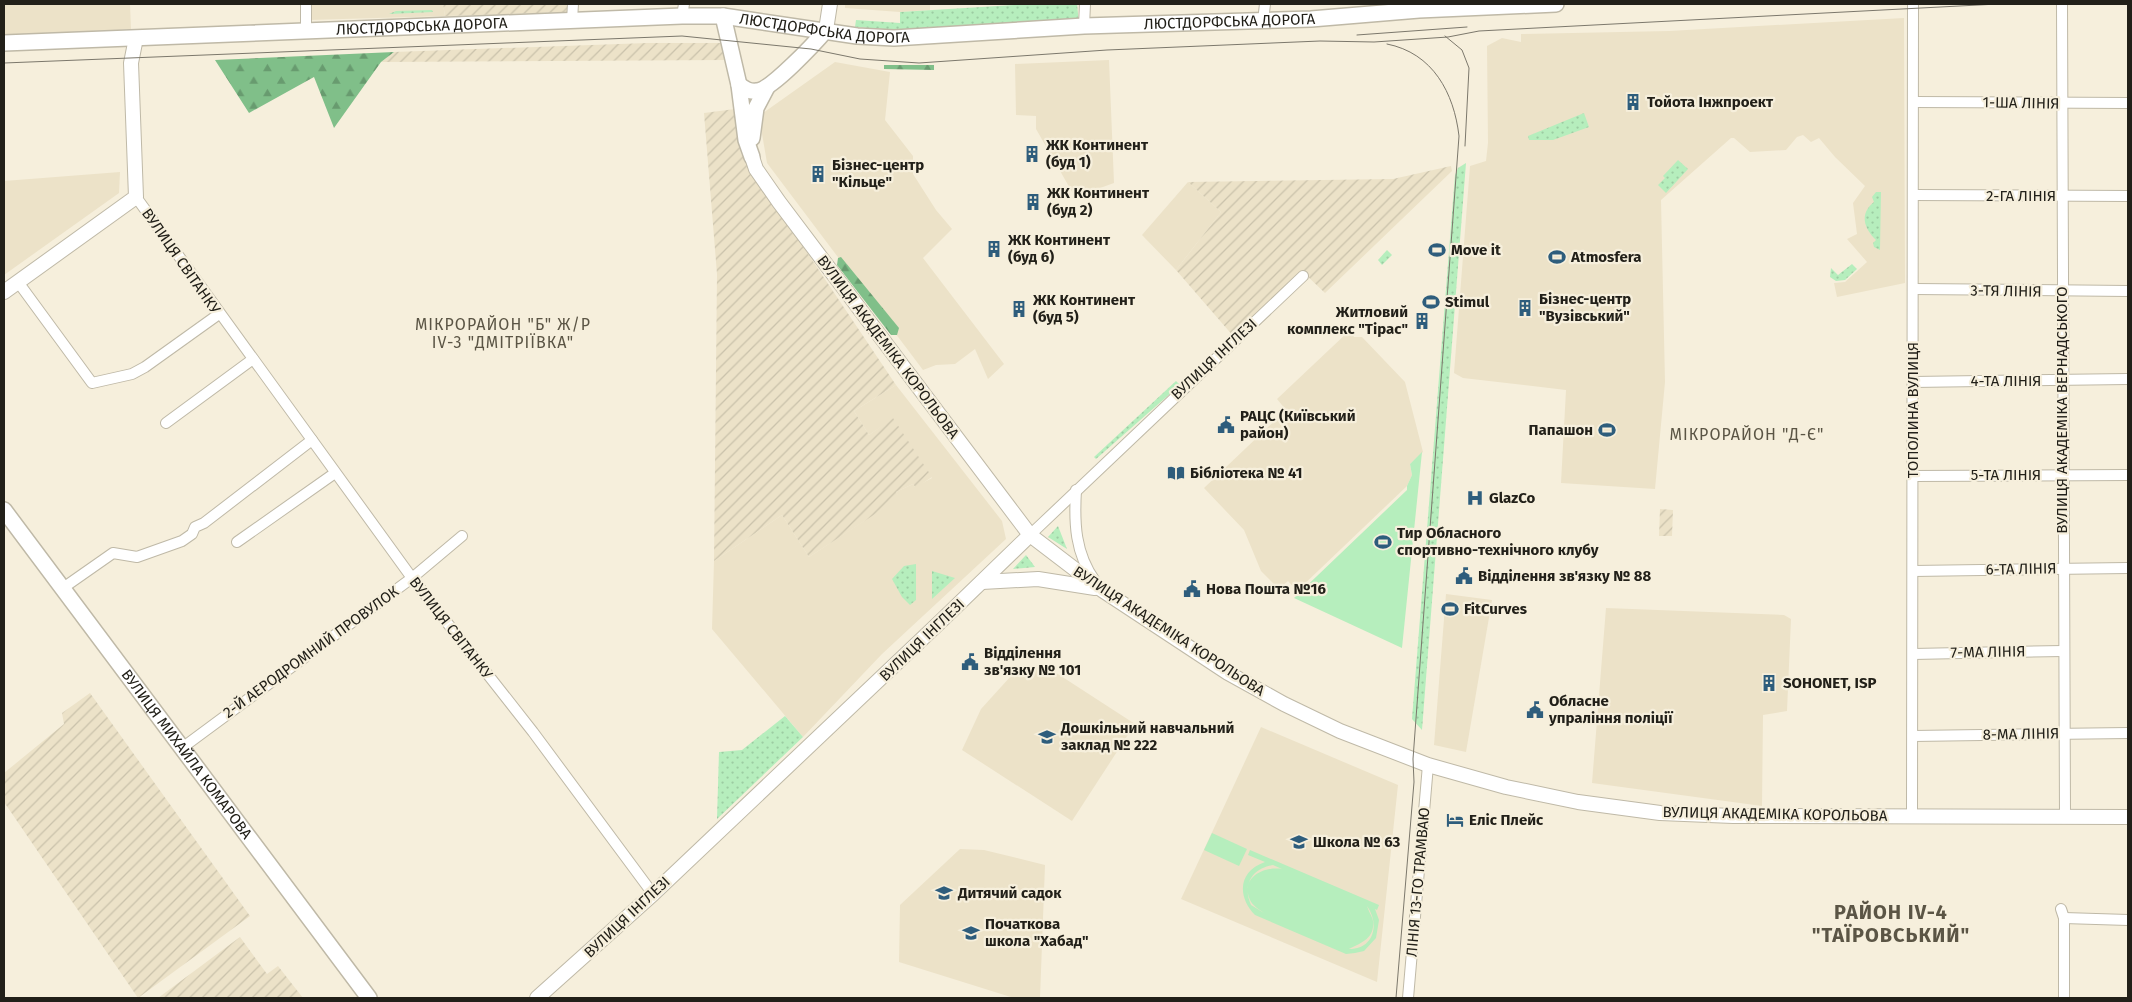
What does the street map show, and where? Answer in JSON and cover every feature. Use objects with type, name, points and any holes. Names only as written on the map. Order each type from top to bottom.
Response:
[{"type":"main road","points":[[739,85],[749,91],[758,91],[767,87],[811,49],[826,30],[830,4]]},
{"type":"main road","name":"ЛЮСТДОРФСЬКА ДОРОГА","points":[[4,42],[572,20],[683,10],[857,36],[894,38],[1084,26],[1263,21],[1466,6],[1556,4]]},
{"type":"main road","points":[[723,16],[739,85],[746,140],[752,158]]},
{"type":"main road","name":"ВУЛИЦЯ СВІТАНКУ","points":[[120,38],[131,63]]},
{"type":"main road","name":"ВУЛИЦЯ СВІТАНКУ","points":[[136,38],[131,63],[136,197]]},
{"type":"main road","points":[[752,158],[756,108],[767,87]]},
{"type":"main road","name":"ВУЛИЦЯ АКАДЕМІКА КОРОЛЬОВА","points":[[752,158],[762,180],[1030,535],[1102,590],[1228,673],[1284,704],[1340,731],[1428,765],[1506,787],[1578,802],[1660,812],[1733,816],[2128,817]]},
{"type":"main road","points":[[4,292],[136,197]]},
{"type":"main road","name":"ВУЛИЦЯ МИХАЙЛА КОМАРОВА","points":[[4,510],[369,998]]},
{"type":"main road","name":"ВУЛИЦЯ ІНГЛЕЗІ","points":[[537,998],[653,894],[1030,535]]},
{"type":"main road","points":[[982,582],[1038,579],[1061,581],[1102,590]]},
{"type":"street","points":[[306,4],[306,30]]},
{"type":"street","points":[[572,20],[573,4]]},
{"type":"street","points":[[1084,26],[1085,4]]},
{"type":"street","points":[[1263,21],[1266,4]]},
{"type":"street","name":"ТОПОЛИНА ВУЛИЦЯ","points":[[1912,816],[1913,4]]},
{"type":"street","name":"ВУЛИЦЯ АКАДЕМІКА ВЕРНАДСЬКОГО","points":[[2062,4],[2062,568],[2065,817]]},
{"type":"street","name":"1-ША ЛІНІЯ","points":[[1914,102],[2128,103]]},
{"type":"street","name":"2-ГА ЛІНІЯ","points":[[1914,195],[2128,196]]},
{"type":"street","name":"ВУЛИЦЯ СВІТАНКУ","points":[[136,197],[412,578],[533,732],[653,894]]},
{"type":"street","name":"ВУЛИЦЯ ІНГЛЕЗІ","points":[[1030,535],[1303,276]]},
{"type":"street","points":[[18,282],[92,383],[139,371],[219,314]]},
{"type":"street","name":"3-ТЯ ЛІНІЯ","points":[[1914,289],[2062,292],[2128,291]]},
{"type":"street","points":[[166,423],[253,359]]},
{"type":"street","name":"4-ТА ЛІНІЯ","points":[[1913,382],[2128,379]]},
{"type":"street","points":[[63,588],[113,553],[137,557],[182,541],[192,534],[197,525],[204,523],[312,440]]},
{"type":"street","points":[[237,542],[335,473]]},
{"type":"street","name":"5-ТА ЛІНІЯ","points":[[1913,476],[2128,475]]},
{"type":"street","points":[[1076,490],[1074,515],[1077,540],[1090,573],[1102,590]]},
{"type":"street","name":"2-Й АЕРОДРОМНИЙ ПРОВУЛОК","points":[[182,748],[412,578],[462,536]]},
{"type":"street","name":"6-ТА ЛІНІЯ","points":[[1913,571],[2128,568]]},
{"type":"street","name":"7-МА ЛІНІЯ","points":[[1913,654],[2063,651]]},
{"type":"street","name":"8-МА ЛІНІЯ","points":[[1913,736],[2128,733]]},
{"type":"street","name":"ЛІНІЯ 13-ГО ТРАМВАЮ","points":[[1408,998],[1428,765]]},
{"type":"street","points":[[2064,998],[2063,914],[2128,920]]},
{"type":"shaded area","points":[[4,4],[130,4],[131,29],[4,40]]},
{"type":"shaded area","points":[[308,4],[443,4],[445,16],[309,20]]},
{"type":"shaded area","points":[[443,4],[571,4],[570,12],[445,16]]},
{"type":"shaded area","points":[[845,4],[930,4],[930,10],[900,12],[845,8]]},
{"type":"shaded area","points":[[1904,18],[1905,283],[1837,297],[1834,283],[1845,282],[1867,262],[1847,239],[1857,234],[1853,203],[1865,186],[1835,157],[1819,138],[1811,142],[1803,135],[1797,137],[1786,150],[1750,152],[1734,138],[1731,138],[1661,200],[1665,382],[1655,489],[1561,483],[1566,390],[1463,378],[1454,373],[1470,166],[1486,161],[1488,143],[1487,46],[1502,38],[1521,42],[1521,34],[1669,31]]},
{"type":"shaded area","points":[[647,43],[721,43],[726,60],[381,62],[394,52]]},
{"type":"shaded area","points":[[1109,60],[1114,183],[1075,197],[1036,129],[1036,116],[1016,115],[1015,64]]},
{"type":"shaded area","points":[[835,62],[890,72],[885,120],[913,156],[913,174],[936,210],[952,229],[923,258],[1004,364],[988,379],[975,349],[955,364],[936,365],[923,370],[767,163],[759,116]]},
{"type":"shaded area","points":[[735,109],[741,154],[896,385],[854,411],[869,435],[893,418],[932,477],[916,488],[913,484],[896,492],[900,498],[809,557],[782,515],[714,561],[717,274],[704,113]]},
{"type":"shaded area","points":[[1451,166],[1452,171],[1325,293],[1304,273],[1234,337],[1176,270],[1221,212],[1188,182],[1393,179]]},
{"type":"shaded area","points":[[120,172],[119,193],[4,275],[4,181]]},
{"type":"shaded area","points":[[1188,182],[1221,212],[1176,270],[1142,235]]},
{"type":"shaded area","points":[[1349,331],[1354,337],[1362,337],[1405,382],[1423,452],[1410,464],[1412,475],[1407,486],[1297,591],[1288,581],[1279,589],[1261,571],[1244,530],[1204,488],[1286,410],[1277,399]]},
{"type":"shaded area","points":[[896,385],[1002,521],[1006,539],[882,654],[803,737],[712,629],[714,561],[782,515],[809,557],[899,498],[896,492],[913,484],[915,487],[932,478],[893,419],[869,435],[854,411]]},
{"type":"shaded area","points":[[1660,509],[1673,510],[1672,536],[1659,536]]},
{"type":"shaded area","points":[[1446,594],[1492,600],[1466,752],[1434,745]]},
{"type":"shaded area","points":[[1606,608],[1784,615],[1791,619],[1787,711],[1763,715],[1762,806],[1592,783]]},
{"type":"shaded area","name":"Дошкільний навчальний заклад № 222","points":[[1044,665],[1135,724],[1072,821],[962,750],[981,709],[1020,666]]},
{"type":"shaded area","points":[[90,693],[250,916],[138,998],[4,802],[4,773],[64,724],[62,713]]},
{"type":"shaded area","name":"Школа № 63","points":[[1261,727],[1398,785],[1377,982],[1181,899]]},
{"type":"shaded area","name":"Початкова школа \"Хабад\"","points":[[960,849],[984,850],[1045,865],[1040,998],[1014,998],[899,962],[900,905]]},
{"type":"shaded area","points":[[240,937],[267,974],[278,966],[303,998],[158,998]]},
{"type":"green space","points":[[1030,4],[1077,4],[1079,23],[899,30],[855,27],[856,20],[900,23],[900,12]]},
{"type":"green space","points":[[432,10],[433,12],[389,14],[396,11]]},
{"type":"green space","points":[[394,52],[381,62],[334,128],[314,77],[249,113],[215,60]]},
{"type":"green space","points":[[884,65],[934,65],[934,70],[884,69]]},
{"type":"green space","points":[[1584,113],[1589,127],[1553,140],[1529,140],[1528,136]]},
{"type":"green space","points":[[1678,160],[1688,169],[1666,193],[1658,185],[1665,178],[1663,176]]},
{"type":"green space","points":[[1466,163],[1422,730],[1412,719],[1455,175],[1458,168]]},
{"type":"green space","points":[[1876,192],[1881,192],[1880,250],[1874,247],[1873,243],[1876,240],[1866,226],[1865,221],[1866,211],[1874,202],[1872,197]]},
{"type":"green space","points":[[1387,250],[1392,255],[1382,265],[1378,260]]},
{"type":"green space","points":[[841,257],[899,328],[897,335],[891,335],[837,265],[838,258]]},
{"type":"green space","points":[[1852,264],[1857,269],[1845,280],[1836,281],[1830,277],[1831,268],[1838,275]]},
{"type":"green space","points":[[1176,381],[1180,385],[1096,459],[1094,457]]},
{"type":"green space","name":"Тир Обласного спортивно-технічного клубу","points":[[1422,452],[1402,648],[1294,598],[1407,490],[1412,475],[1410,464]]},
{"type":"green space","points":[[1058,526],[1067,549],[1048,537]]},
{"type":"green space","points":[[1026,555],[1035,567],[1013,569]]},
{"type":"green space","points":[[916,564],[916,600],[910,605],[902,597],[892,579],[904,566]]},
{"type":"green space","points":[[932,571],[955,578],[932,599]]},
{"type":"green space","points":[[785,716],[803,737],[717,819],[719,752],[742,750]]},
{"type":"green space","points":[[1212,833],[1247,849],[1239,866],[1204,850]]},
{"type":"green space","points":[[1250,850],[1379,905],[1377,910],[1375,909],[1379,920],[1376,938],[1364,951],[1346,954],[1255,915],[1245,900],[1243,885],[1245,878],[1250,872],[1256,866],[1265,862],[1248,855]],"holes":[[[1273,865],[1282,869],[1261,871],[1251,879],[1254,874]],[[1248,892],[1250,900],[1264,913],[1251,905]],[[1367,906],[1373,920],[1374,928],[1372,934],[1364,945],[1349,949],[1366,940],[1372,932],[1373,921]]]},
{"type":"tram line","points":[[4,63],[682,36],[811,49],[860,59],[919,63],[1107,50],[1320,41],[1374,42],[1448,37],[1479,31],[1998,4]]},
{"type":"tram line","points":[[1357,35],[1467,27]]},
{"type":"tram line","points":[[1445,36],[1462,50],[1469,68],[1465,146]]},
{"type":"tram line","points":[[1387,44],[1417,56],[1438,77],[1452,105],[1459,136],[1413,759],[1414,782],[1396,998]]},
{"type":"place","name":"Тойота Інжпроект","points":[[1633,102]]},
{"type":"place","name":"ЖК Континент (буд 1)","points":[[1032,154]]},
{"type":"place","name":"Бізнес-центр \"Кільце\"","points":[[818,174]]},
{"type":"place","name":"ЖК Континент (буд 2)","points":[[1033,202]]},
{"type":"place","name":"ЖК Континент (буд 6)","points":[[994,249]]},
{"type":"place","name":"Move it","points":[[1437,250]]},
{"type":"place","name":"Atmosfera","points":[[1557,257]]},
{"type":"place","name":"Stimul","points":[[1431,302]]},
{"type":"place","name":"Бізнес-центр \"Вузівський\"","points":[[1525,308]]},
{"type":"place","name":"ЖК Континент (буд 5)","points":[[1019,309]]},
{"type":"place","name":"Житловий комплекс \"Тірас\"","points":[[1422,321]]},
{"type":"place","name":"РАЦС (Київський район)","points":[[1226,425]]},
{"type":"place","name":"Папашон","points":[[1607,430]]},
{"type":"place","name":"Бібліотека № 41","points":[[1176,473]]},
{"type":"place","name":"GlazCo","points":[[1475,498]]},
{"type":"place","name":"Тир Обласного спортивно-технічного клубу","points":[[1383,542]]},
{"type":"place","name":"Відділення зв'язку № 88","points":[[1464,576]]},
{"type":"place","name":"Нова Пошта №16","points":[[1192,589]]},
{"type":"place","name":"FitCurves","points":[[1450,609]]},
{"type":"place","name":"Відділення зв'язку № 101","points":[[970,662]]},
{"type":"place","name":"SOHONET, ISP","points":[[1769,683]]},
{"type":"place","name":"Обласне упраління поліції","points":[[1535,710]]},
{"type":"place","name":"Дошкільний навчальний заклад № 222","points":[[1047,737]]},
{"type":"place","name":"Еліс Плейс","points":[[1455,820]]},
{"type":"place","name":"Школа № 63","points":[[1299,842]]},
{"type":"place","name":"Дитячий садок","points":[[944,893]]},
{"type":"place","name":"Початкова школа \"Хабад\"","points":[[971,933]]},
{"type":"district","name":"МІКРОРАЙОН \"Б\" Ж/Р IV-3 \"ДМІТРІЇВКА\"","points":[[503,333]]},
{"type":"district","name":"МІКРОРАЙОН \"Д-Є\"","points":[[1747,434]]},
{"type":"district","name":"РАЙОН IV-4 \"ТАЇРОВСЬКИЙ\"","points":[[1891,924]]}]
